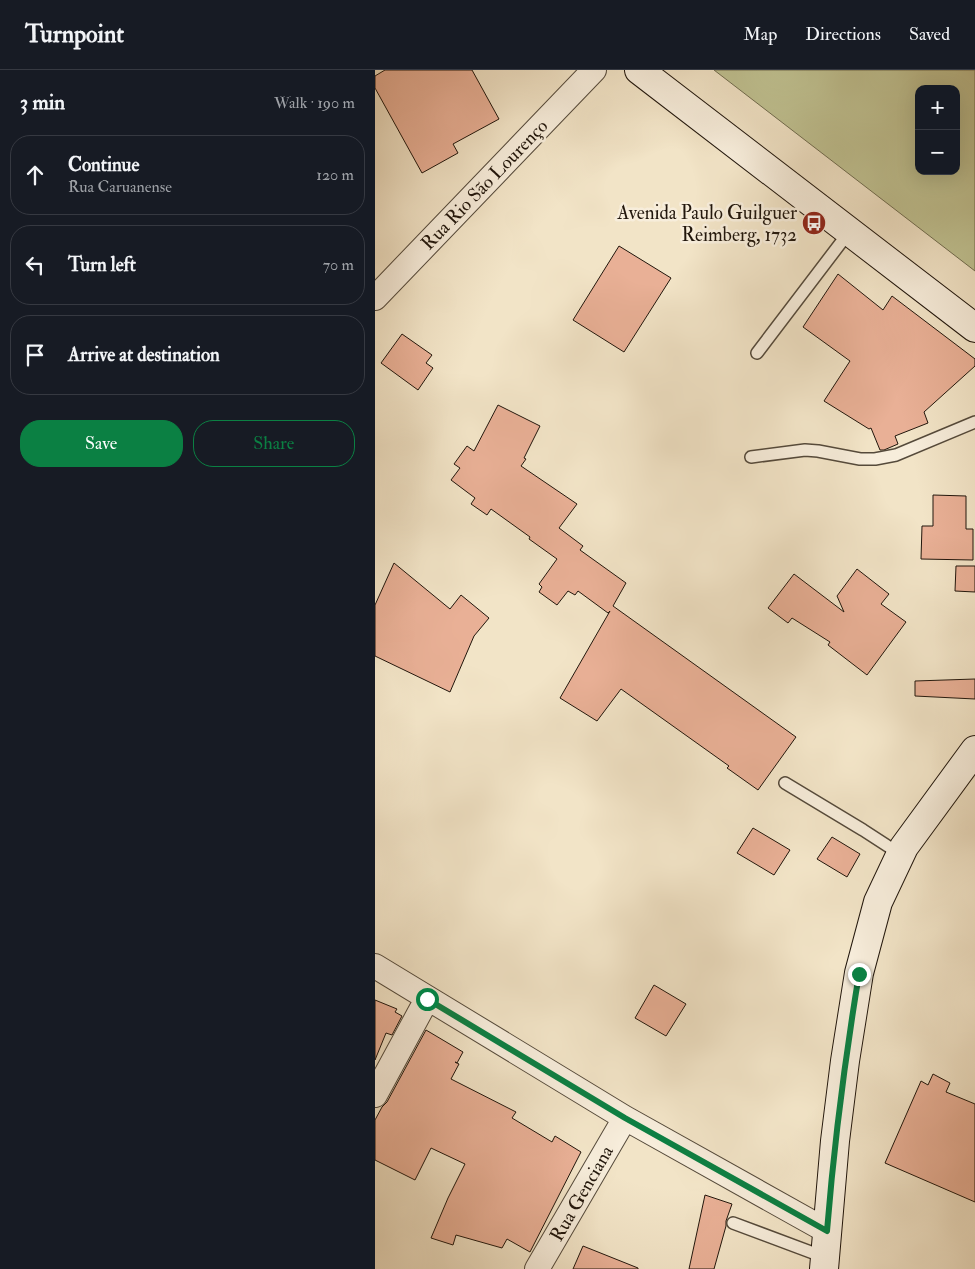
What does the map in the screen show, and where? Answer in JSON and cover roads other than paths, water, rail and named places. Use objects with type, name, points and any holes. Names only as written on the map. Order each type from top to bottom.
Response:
[{"type":"main road","points":[[639,70],[975,328]]},
{"type":"main road","points":[[825,1252],[835,1141],[845,1061],[859,974],[878,902],[904,847],[975,750]]},
{"type":"street","name":"Rua Rio São Lourenço","points":[[375,298],[594,70]]},
{"type":"street","points":[[375,966],[625,1118],[825,1252]]},
{"type":"street","points":[[375,1095],[427,999]]},
{"type":"street","name":"Rua Genciana","points":[[537,1269],[625,1118]]},
{"type":"lane","points":[[757,353],[849,232]]},
{"type":"lane","points":[[751,457],[805,450],[860,459],[885,457],[896,455],[975,422]]},
{"type":"lane","points":[[785,783],[900,854]]},
{"type":"lane","points":[[733,1223],[825,1252]]},
{"type":"place","name":"Avenida Paulo Guilguer Reimberg, 1732","points":[[814,223]]}]
